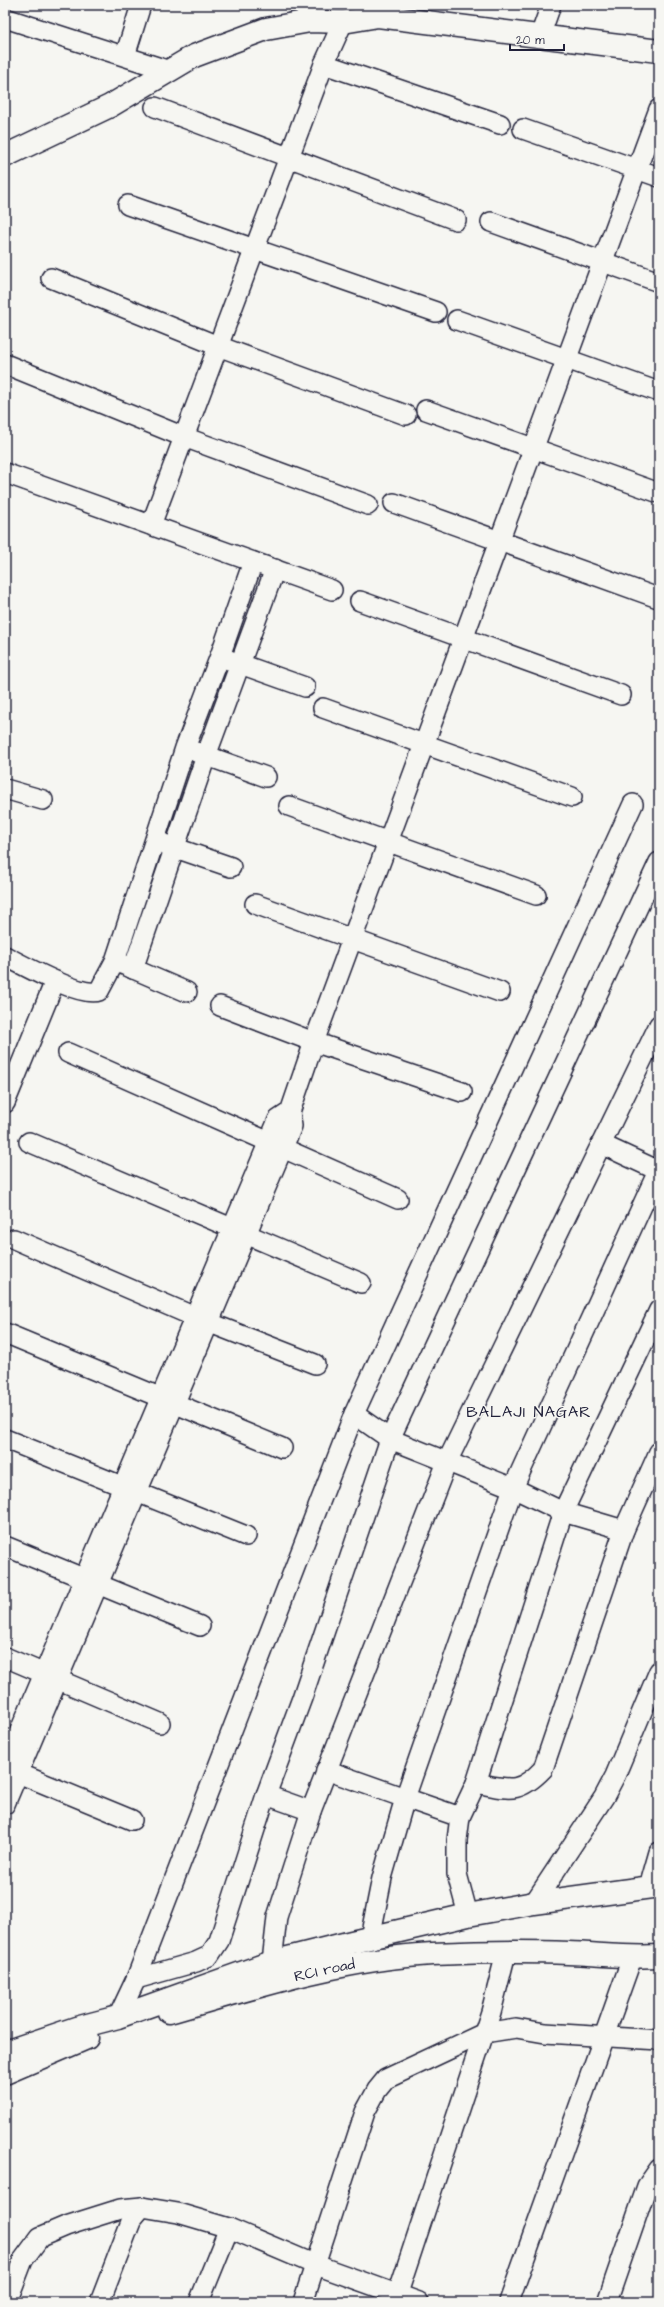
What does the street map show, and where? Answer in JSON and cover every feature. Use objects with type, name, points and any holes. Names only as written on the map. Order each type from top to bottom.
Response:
[{"type":"main road","points":[[5,156],[110,106],[194,56],[266,29],[310,21],[343,22],[378,16],[659,52]]},
{"type":"main road","points":[[5,2052],[76,2028],[118,2017],[272,1962],[468,1915],[534,1903],[654,1886]]},
{"type":"main road","name":"RCI road","points":[[5,2073],[108,2029],[313,1971],[367,1962],[431,1954],[568,1953],[632,1958],[659,1956]]},
{"type":"street","points":[[125,56],[141,5]]},
{"type":"street","points":[[540,36],[551,5]]},
{"type":"street","points":[[5,18],[170,70]]},
{"type":"street","points":[[151,525],[288,158],[324,64],[343,22]]},
{"type":"street","points":[[324,64],[500,124]]},
{"type":"street","points":[[155,107],[456,220]]},
{"type":"street","points":[[5,1804],[9,1769],[52,1676],[276,1145],[278,1120],[290,1112],[314,1042],[659,109]]},
{"type":"street","points":[[523,130],[659,177]]},
{"type":"street","points":[[128,205],[436,312]]},
{"type":"street","points":[[491,222],[659,282]]},
{"type":"street","points":[[51,278],[218,346],[406,415]]},
{"type":"street","points":[[457,320],[659,392]]},
{"type":"street","points":[[5,364],[184,437],[368,505]]},
{"type":"street","points":[[426,410],[659,493]]},
{"type":"street","points":[[5,473],[332,590]]},
{"type":"street","points":[[394,503],[658,598]]},
{"type":"street","points":[[5,956],[55,981],[88,992],[100,991],[115,961],[153,840],[253,562]]},
{"type":"street","points":[[133,969],[206,756],[242,664],[275,569]]},
{"type":"street","points":[[360,601],[464,637],[621,695]]},
{"type":"street","points":[[220,656],[304,687]]},
{"type":"street","points":[[323,708],[572,798]]},
{"type":"street","points":[[185,748],[266,776]]},
{"type":"street","points":[[5,789],[43,800]]},
{"type":"street","points":[[118,2017],[136,1979],[354,1414],[633,804]]},
{"type":"street","points":[[289,806],[389,840],[536,894]]},
{"type":"street","points":[[153,840],[231,867]]},
{"type":"street","points":[[136,1979],[196,1962],[214,1951],[266,1795],[302,1698],[390,1439],[659,862]]},
{"type":"street","points":[[255,904],[500,992]]},
{"type":"street","points":[[115,961],[187,992]]},
{"type":"street","points":[[5,1103],[11,1073],[55,981]]},
{"type":"street","points":[[220,1006],[314,1042],[462,1092]]},
{"type":"street","points":[[272,1962],[277,1917],[311,1811],[447,1462],[659,1025]]},
{"type":"street","points":[[68,1053],[398,1199]]},
{"type":"street","points":[[29,1142],[240,1230],[361,1283]]},
{"type":"street","points":[[370,1938],[382,1878],[405,1798],[513,1488],[659,1171],[601,1144]]},
{"type":"street","points":[[14,1239],[202,1320],[315,1364]]},
{"type":"street","points":[[468,1915],[457,1874],[460,1817],[476,1783],[563,1512],[659,1310]]},
{"type":"street","points":[[5,1333],[282,1448]]},
{"type":"street","points":[[354,1414],[390,1439],[513,1488],[563,1512],[624,1530]]},
{"type":"street","points":[[5,1439],[246,1536]]},
{"type":"street","points":[[476,1783],[506,1789],[518,1788],[530,1783],[543,1770],[624,1530],[659,1452]]},
{"type":"street","points":[[5,1546],[200,1626]]},
{"type":"street","points":[[5,1657],[160,1723]]},
{"type":"street","points":[[534,1903],[604,1797],[615,1776],[659,1671]]},
{"type":"street","points":[[9,1769],[132,1820]]},
{"type":"street","points":[[326,1770],[460,1817]]},
{"type":"street","points":[[266,1795],[311,1811]]},
{"type":"street","points":[[654,1886],[659,1852]]},
{"type":"street","points":[[397,2299],[484,2033],[506,1953]]},
{"type":"street","points":[[509,2302],[632,1958]]},
{"type":"street","points":[[303,2302],[366,2112],[376,2090],[386,2079],[484,2033],[516,2028],[545,2033],[659,2040]]},
{"type":"street","points":[[607,2302],[648,2186],[659,2170]]},
{"type":"street","points":[[7,2302],[23,2260],[40,2237],[66,2226],[120,2209],[142,2207],[178,2213],[229,2228],[397,2299],[419,2302]]},
{"type":"street","points":[[100,2302],[132,2219],[142,2207]]},
{"type":"street","points":[[199,2302],[229,2228]]},
{"type":"district","name":"BALAJI NAGAR","points":[[529,1411]]}]
